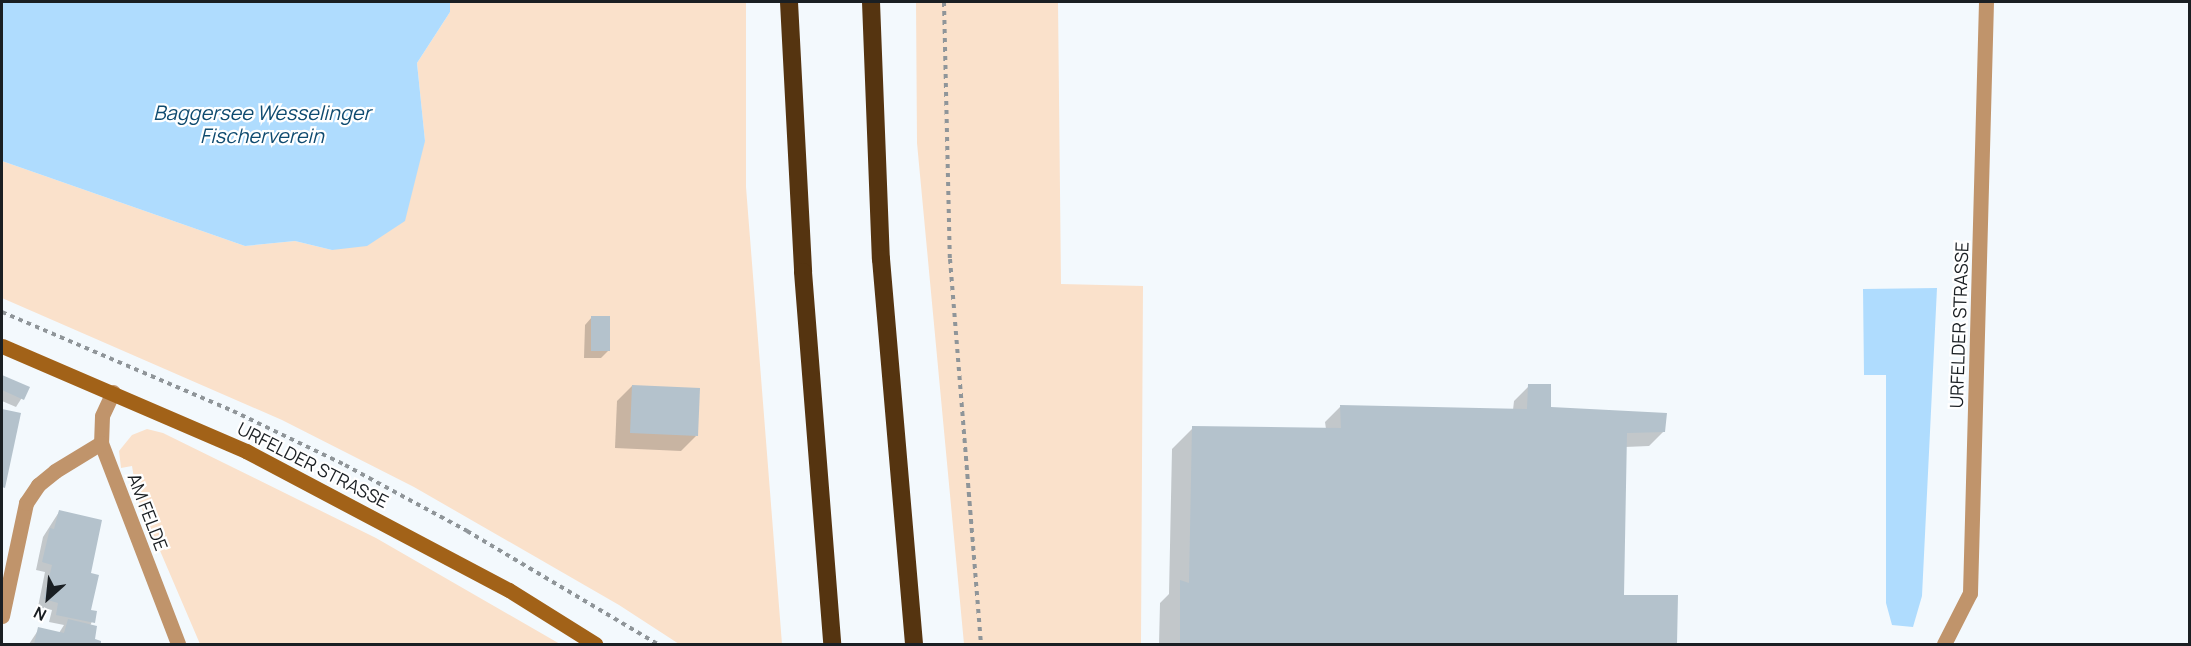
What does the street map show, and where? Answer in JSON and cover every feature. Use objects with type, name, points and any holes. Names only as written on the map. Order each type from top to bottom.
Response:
[{"type":"highway","points":[[789,2],[808,340],[832,645]]},
{"type":"highway","points":[[871,2],[881,259],[914,645]]},
{"type":"main road","name":"URFELDER STRASSE","points":[[2,346],[246,452],[509,590],[595,645]]},
{"type":"street","name":"URFELDER STRASSE","points":[[1944,645],[1970,592],[1986,2]]},
{"type":"street","name":"AM FELDE","points":[[113,393],[102,416],[101,444],[178,645]]},
{"type":"street","points":[[2,616],[26,503],[38,484],[55,471],[101,444]]},
{"type":"path","points":[[944,2],[950,259],[981,645]]},
{"type":"shaded area","points":[[450,2],[746,2],[746,187],[782,644],[679,644],[619,605],[414,487],[282,420],[2,298],[2,161],[245,246],[295,241],[332,250],[425,141],[417,63],[450,12]]},
{"type":"shaded area","points":[[916,2],[1058,2],[1061,284],[1143,286],[1141,644],[964,644],[917,143]]},
{"type":"shaded area","points":[[147,429],[163,433],[376,538],[560,644],[200,644],[137,497],[132,466],[121,468],[119,451],[132,435]]},
{"type":"water","name":"Baggersee Wesselinger Fischerverein","points":[[2,2],[450,2],[450,12],[417,63],[425,141],[405,221],[367,246],[332,250],[295,241],[245,246],[2,161]]},
{"type":"water","points":[[1937,288],[1922,596],[1913,627],[1892,625],[1886,603],[1886,375],[1864,375],[1863,289]]},
{"type":"building","points":[[591,316],[610,316],[610,351],[591,351]]},
{"type":"building","points":[[2,375],[30,387],[24,400],[2,390]]},
{"type":"building","points":[[1528,384],[1551,384],[1551,407],[1667,413],[1665,432],[1627,433],[1624,595],[1678,595],[1677,644],[1180,644],[1180,580],[1189,583],[1192,426],[1341,428],[1340,405],[1527,409]]},
{"type":"building","points":[[632,385],[700,388],[698,436],[630,433]]},
{"type":"building","points":[[2,409],[21,413],[5,488],[2,487]]},
{"type":"building","points":[[59,510],[102,520],[91,573],[99,575],[91,610],[97,611],[95,623],[56,615],[58,603],[44,599],[52,565],[42,562],[50,528],[54,529]]},
{"type":"building","points":[[68,619],[97,626],[95,639],[101,641],[101,644],[34,644],[38,627],[64,633]]}]
